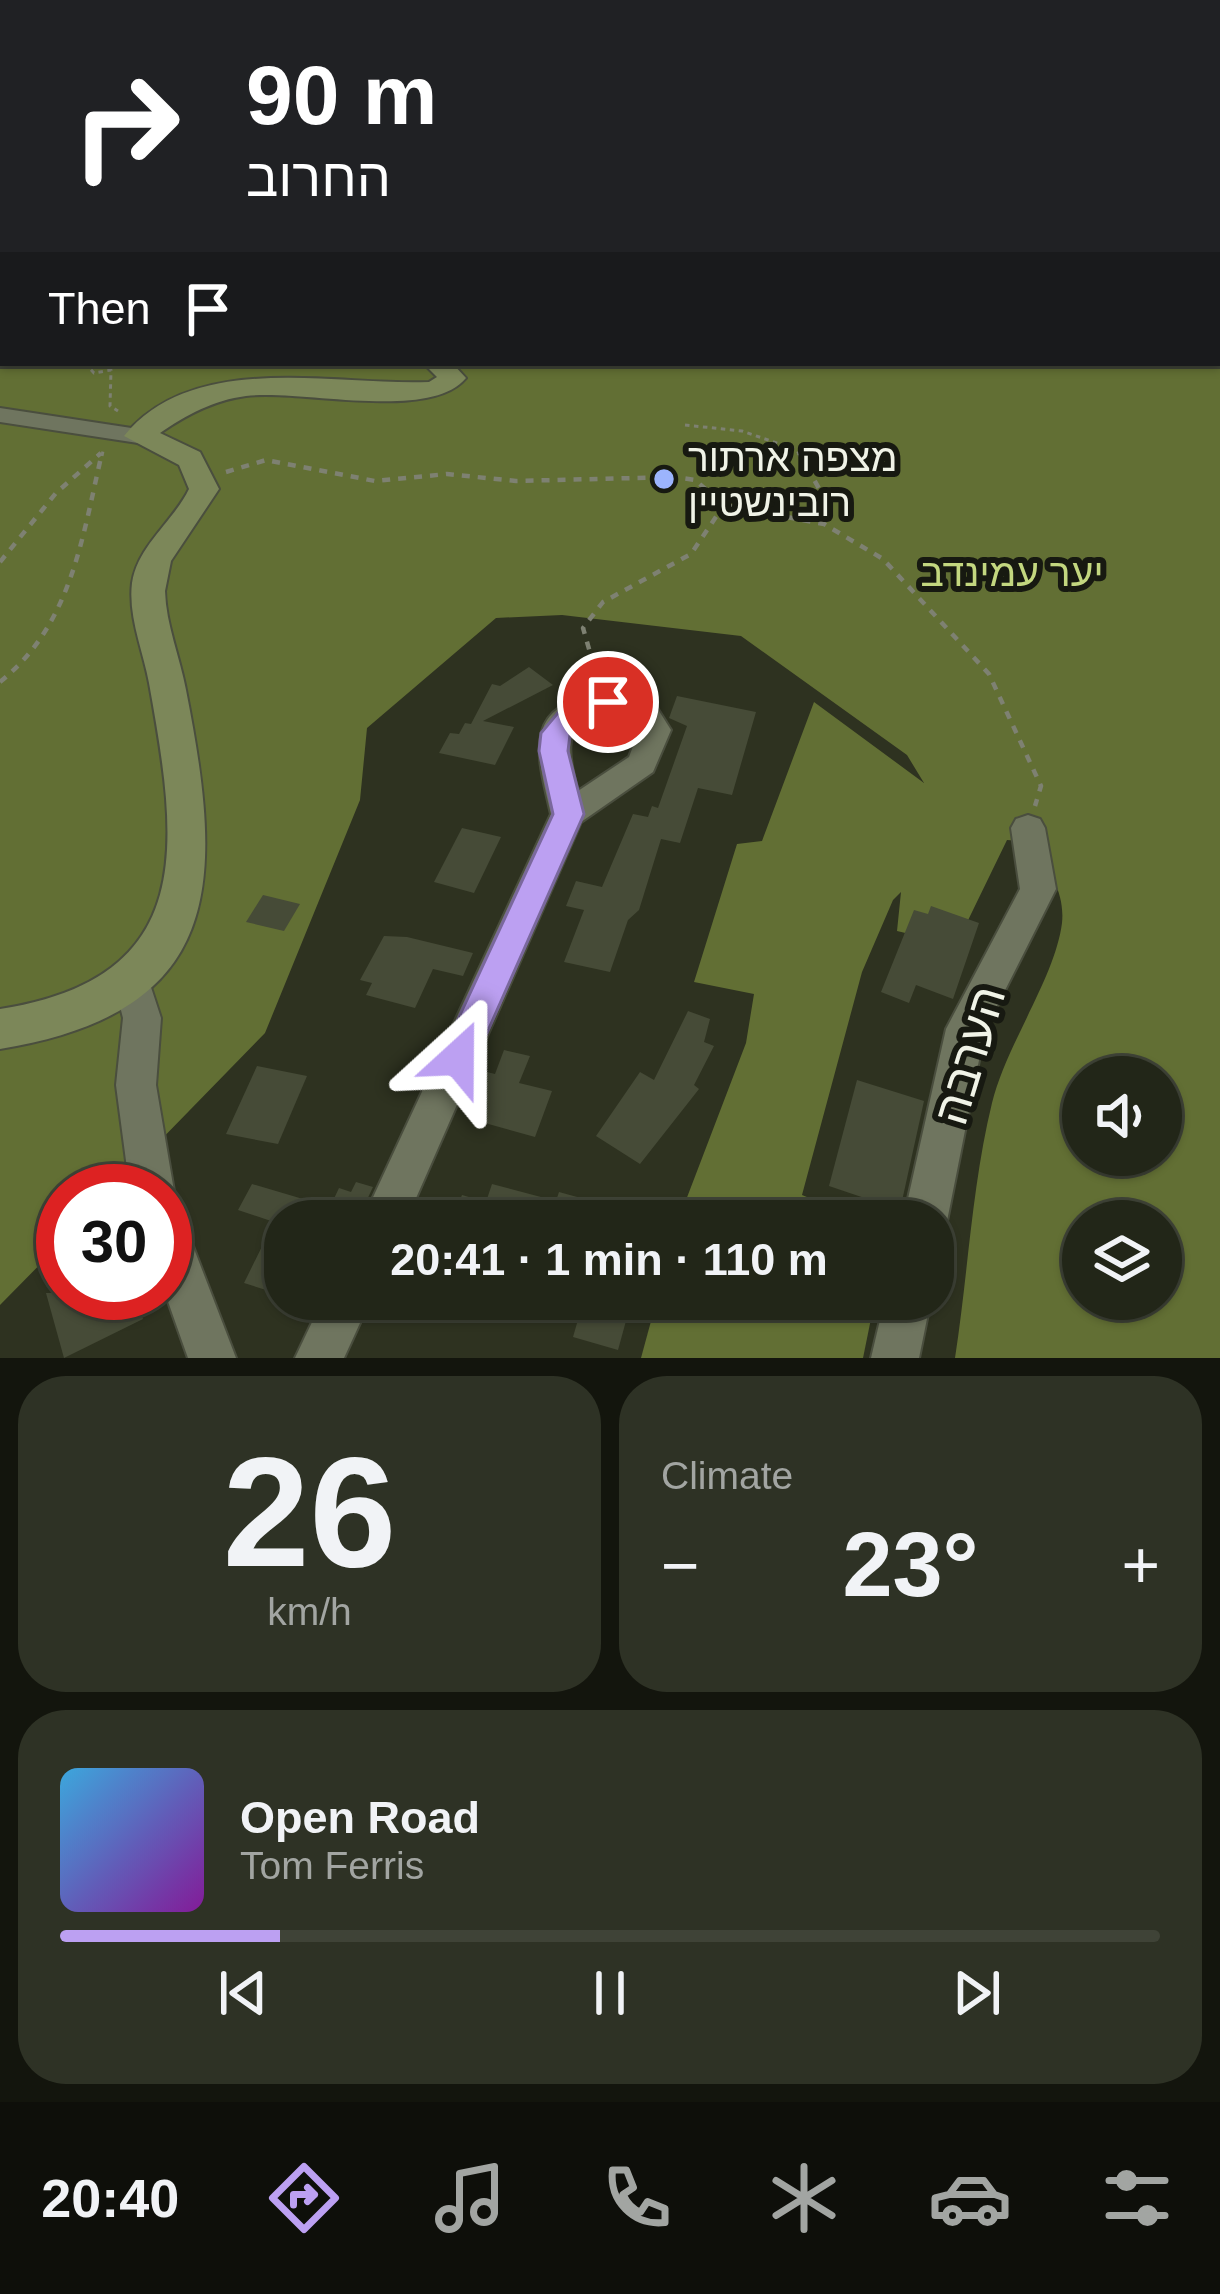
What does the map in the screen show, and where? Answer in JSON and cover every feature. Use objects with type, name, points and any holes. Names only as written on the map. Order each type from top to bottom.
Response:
[{"type":"main road","points":[[131,428],[226,388],[436,390],[453,378],[439,366]]},
{"type":"main road","points":[[0,1029],[55,1020],[102,1003],[133,982],[166,936],[186,852],[168,688],[147,589],[156,557],[200,499],[203,478],[179,450],[131,428]]},
{"type":"street","points":[[0,416],[131,428]]},
{"type":"street","points":[[393,1200],[568,814],[642,764],[655,742],[654,724],[644,710],[604,702],[572,714],[556,733],[554,751],[568,814]]},
{"type":"street","name":"הערבה","points":[[929,1200],[966,1029],[1038,889],[1028,829]]},
{"type":"street","points":[[133,982],[142,1018],[136,1085],[148,1164]]},
{"type":"street","points":[[192,1304],[212,1358]]},
{"type":"street","points":[[320,1358],[338,1320]]},
{"type":"street","points":[[895,1358],[903,1320]]},
{"type":"path","points":[[0,562],[56,493],[131,428],[110,406],[111,370],[94,373],[88,366]]},
{"type":"path","points":[[685,425],[750,433],[797,450],[830,508],[824,524]]},
{"type":"path","points":[[0,682],[43,637],[76,571],[103,451]]},
{"type":"path","points":[[203,478],[266,460],[375,481],[447,474],[516,481],[675,477],[695,480],[724,505],[824,524],[883,559],[989,674],[1041,786],[1028,829]]},
{"type":"path","points":[[604,702],[584,628],[603,602],[691,554],[724,505]]},
{"type":"green space","name":"יער עמינדב","points":[[1220,366],[1220,1358],[955,1358],[992,1103],[1050,966],[1062,923],[1059,892],[1034,848],[1036,842],[1007,840],[956,945],[897,931],[901,892],[893,900],[862,972],[802,1195],[814,1200],[686,1200],[746,1043],[754,994],[694,982],[737,844],[762,841],[814,702],[924,783],[907,755],[741,636],[562,615],[496,618],[367,728],[360,800],[265,1033],[137,1164],[36,1164],[36,1268],[0,1305],[0,369]]},
{"type":"green space","points":[[651,1320],[871,1320],[863,1358],[641,1358]]},
{"type":"building","points":[[529,667],[553,685],[483,721],[514,727],[495,765],[439,753],[450,733],[459,734],[465,723],[471,724],[492,684],[500,686]]},
{"type":"building","points":[[677,696],[756,712],[732,795],[698,788],[680,843],[661,839],[639,910],[628,920],[610,972],[564,962],[584,910],[566,906],[576,881],[602,887],[633,814],[648,817],[652,806],[658,808],[687,726],[669,718]]},
{"type":"building","points":[[462,828],[501,837],[474,893],[434,882]]},
{"type":"building","points":[[263,895],[300,904],[284,931],[246,922]]},
{"type":"building","points":[[931,906],[979,923],[953,999],[916,985],[909,1003],[881,992],[914,910],[928,914]]},
{"type":"building","points":[[384,936],[473,953],[463,976],[433,969],[415,1008],[366,995],[372,983],[360,980]]},
{"type":"building","points":[[688,1011],[710,1019],[704,1042],[714,1046],[694,1085],[699,1089],[640,1164],[596,1136],[640,1072],[654,1080]]},
{"type":"building","points":[[504,1050],[530,1056],[519,1083],[552,1091],[535,1137],[474,1120],[477,1112],[467,1110],[483,1071],[495,1074]]},
{"type":"building","points":[[257,1066],[307,1076],[278,1144],[226,1134]]},
{"type":"building","points":[[857,1080],[924,1101],[902,1200],[870,1200],[829,1186]]},
{"type":"building","points":[[356,1182],[373,1187],[367,1200],[333,1200],[339,1188],[351,1192]]},
{"type":"building","points":[[252,1184],[306,1200],[264,1200],[264,1219],[238,1210]]},
{"type":"building","points":[[492,1184],[552,1200],[487,1200]]},
{"type":"building","points":[[559,1192],[588,1200],[556,1200]]},
{"type":"building","points":[[264,1242],[264,1289],[244,1283]]},
{"type":"building","points":[[53,1320],[141,1320],[64,1358]]},
{"type":"building","points":[[578,1320],[626,1320],[618,1350],[573,1337]]},
{"type":"place","name":"מצפה ארתור רובינשטיין","points":[[664,479]]},
{"type":"route","points":[[458,1058],[568,814],[554,751],[556,733],[572,714],[608,702]]}]
